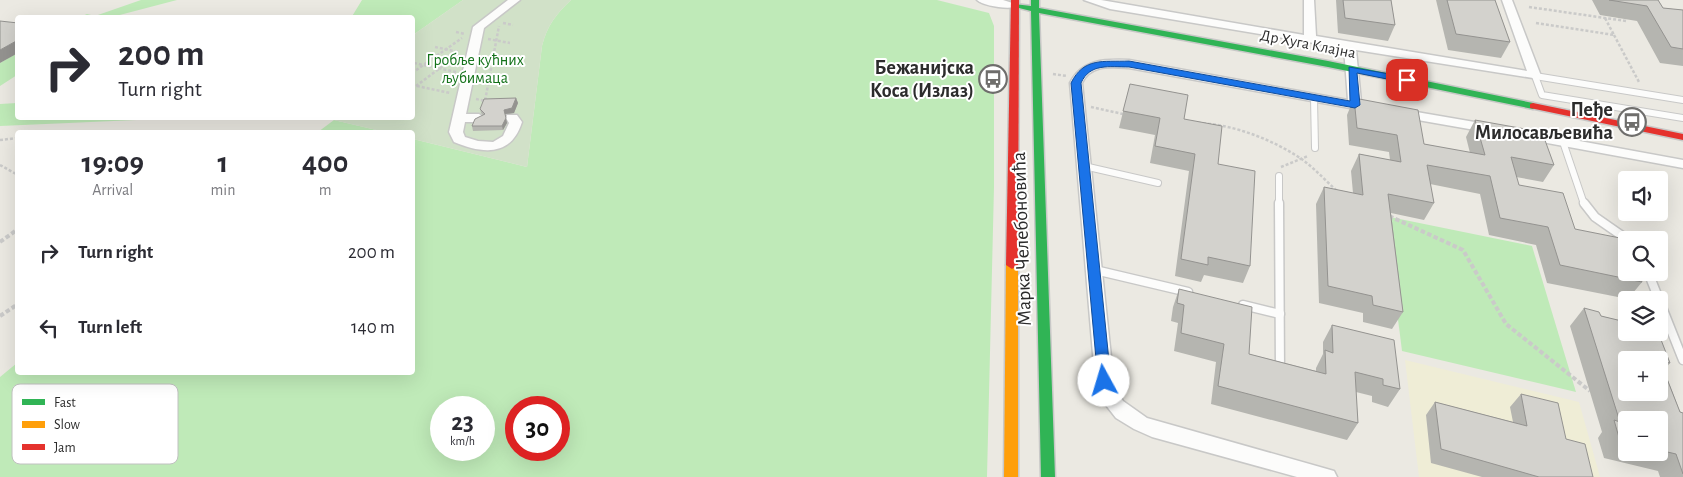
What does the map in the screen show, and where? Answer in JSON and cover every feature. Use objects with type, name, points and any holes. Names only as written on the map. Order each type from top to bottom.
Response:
[{"type":"main road","name":"Др Хуга Клајна","points":[[1014,3],[1035,5],[1683,137]]},
{"type":"main road","name":"Марка Челебоновића","points":[[1011,477],[1014,3]]},
{"type":"main road","name":"Марка Челебоновића","points":[[1035,5],[1048,477]]},
{"type":"street","points":[[512,118],[516,122],[510,138],[505,142],[489,146],[458,139],[456,132],[479,27],[515,0]]},
{"type":"street","points":[[982,0],[1014,3]]},
{"type":"street","points":[[1089,0],[1110,6],[1535,76],[1507,0]]},
{"type":"street","points":[[1309,0],[1310,39]]},
{"type":"street","points":[[1350,46],[1355,105]]},
{"type":"street","points":[[1327,477],[1152,429],[1136,422],[1120,411],[1108,395],[1104,381],[1078,104],[1078,78],[1082,72],[1096,64],[1129,64],[1683,164]]},
{"type":"street","points":[[459,118],[479,118]]},
{"type":"lane","points":[[1683,100],[1535,76],[1542,95],[1683,118]]},
{"type":"lane","points":[[1314,98],[1315,148]]},
{"type":"lane","points":[[1563,142],[1584,204],[1595,218],[1618,233]]},
{"type":"lane","points":[[1084,166],[1158,183]]},
{"type":"lane","points":[[1279,176],[1280,371]]},
{"type":"lane","points":[[1095,270],[1197,294]]},
{"type":"lane","points":[[1652,281],[1683,360]]},
{"type":"lane","points":[[1234,303],[1280,314]]},
{"type":"path","points":[[1529,7],[1626,21]]},
{"type":"path","points":[[1605,18],[1640,85]]},
{"type":"path","points":[[1536,23],[1614,35]]},
{"type":"path","points":[[415,71],[479,27]]},
{"type":"path","points":[[1045,72],[1078,78]]},
{"type":"path","points":[[1078,104],[1123,114]]},
{"type":"path","points":[[1189,124],[1207,122],[1234,128],[1302,159],[1341,195]]},
{"type":"path","points":[[0,140],[15,138]]},
{"type":"path","points":[[1279,176],[1281,167],[1302,159],[1315,148]]},
{"type":"path","points":[[0,165],[15,174]]},
{"type":"path","points":[[1388,216],[1463,250],[1506,324],[1590,392]]},
{"type":"path","points":[[0,242],[15,231]]},
{"type":"path","points":[[0,316],[15,306]]},
{"type":"shaded area","points":[[1405,360],[1579,402],[1600,477],[1419,477]]},
{"type":"green space","points":[[141,0],[177,0],[120,15],[98,15]]},
{"type":"green space","points":[[362,0],[463,0],[415,34],[415,15],[353,15]]},
{"type":"green space","name":"Гробље кућних љубимаца","points":[[463,0],[571,0],[553,21],[542,46],[527,167],[415,139],[415,130],[376,130],[334,120],[415,120],[415,34]]},
{"type":"green space","points":[[571,0],[937,0],[989,13],[994,26],[994,187],[987,477],[0,477],[0,377],[15,365],[15,375],[415,375],[415,139],[527,167],[542,46],[549,26]]},
{"type":"green space","points":[[15,54],[15,76],[0,86],[0,63]]},
{"type":"green space","points":[[15,103],[15,120],[136,120],[0,126],[0,104]]},
{"type":"green space","points":[[334,120],[376,130],[321,130]]},
{"type":"green space","points":[[1385,216],[1532,246],[1576,392],[1402,351]]},
{"type":"building","points":[[1343,0],[1391,0],[1395,25],[1345,18]]},
{"type":"building","points":[[1447,0],[1495,0],[1510,42],[1456,34]]},
{"type":"building","points":[[1609,0],[1658,0],[1663,8],[1683,10],[1683,49],[1671,47],[1647,6]]},
{"type":"building","points":[[0,21],[15,23],[15,42],[0,50]]},
{"type":"building","points":[[1130,84],[1188,95],[1184,119],[1222,126],[1218,164],[1255,171],[1250,266],[1208,257],[1208,265],[1181,259],[1195,154],[1155,146],[1160,118],[1123,111]]},
{"type":"building","points":[[516,98],[512,108],[504,110],[506,118],[502,126],[472,126],[475,119],[485,114],[480,109],[484,99]]},
{"type":"building","points":[[1354,98],[1418,110],[1424,144],[1485,155],[1475,120],[1542,132],[1554,165],[1511,157],[1519,185],[1563,193],[1575,229],[1618,238],[1618,277],[1560,265],[1548,227],[1500,218],[1490,176],[1427,165],[1434,203],[1388,194],[1403,312],[1373,305],[1372,296],[1328,286],[1324,187],[1363,195],[1359,154],[1401,162],[1397,135],[1357,128]]},
{"type":"building","points":[[1179,289],[1252,307],[1249,354],[1326,374],[1325,350],[1333,353],[1332,325],[1394,340],[1400,389],[1383,385],[1383,379],[1355,372],[1358,423],[1218,386],[1224,344],[1181,333],[1184,305],[1177,303]]},
{"type":"building","points":[[1584,308],[1599,312],[1601,316],[1618,320],[1618,341],[1661,341],[1665,351],[1618,351],[1618,401],[1668,401],[1668,381],[1680,412],[1683,413],[1683,474],[1676,454],[1668,452],[1668,411],[1618,411],[1618,416]]},
{"type":"building","points":[[1521,394],[1558,403],[1566,439],[1585,444],[1593,477],[1539,477],[1441,449],[1435,402],[1527,426]]},
{"type":"building","points":[[1614,420],[1618,421],[1618,434]]},
{"type":"traffic: fast","points":[[1035,0],[1034,28],[1048,477]]},
{"type":"traffic: fast","points":[[1015,6],[1328,64],[1533,106]]},
{"type":"traffic: slow","points":[[1011,477],[1012,265]]},
{"type":"traffic: jam","points":[[1012,265],[1015,0]]},
{"type":"traffic: jam","points":[[1533,106],[1683,137]]},
{"type":"place","name":"Бежанијска Коса (Излаз)","points":[[993,79]]},
{"type":"place","name":"Пеђе Милосављевића","points":[[1632,122]]},
{"type":"route","points":[[1104,381],[1076,83],[1078,76],[1082,72],[1096,64],[1129,64],[1355,105],[1352,69],[1407,80]]}]
